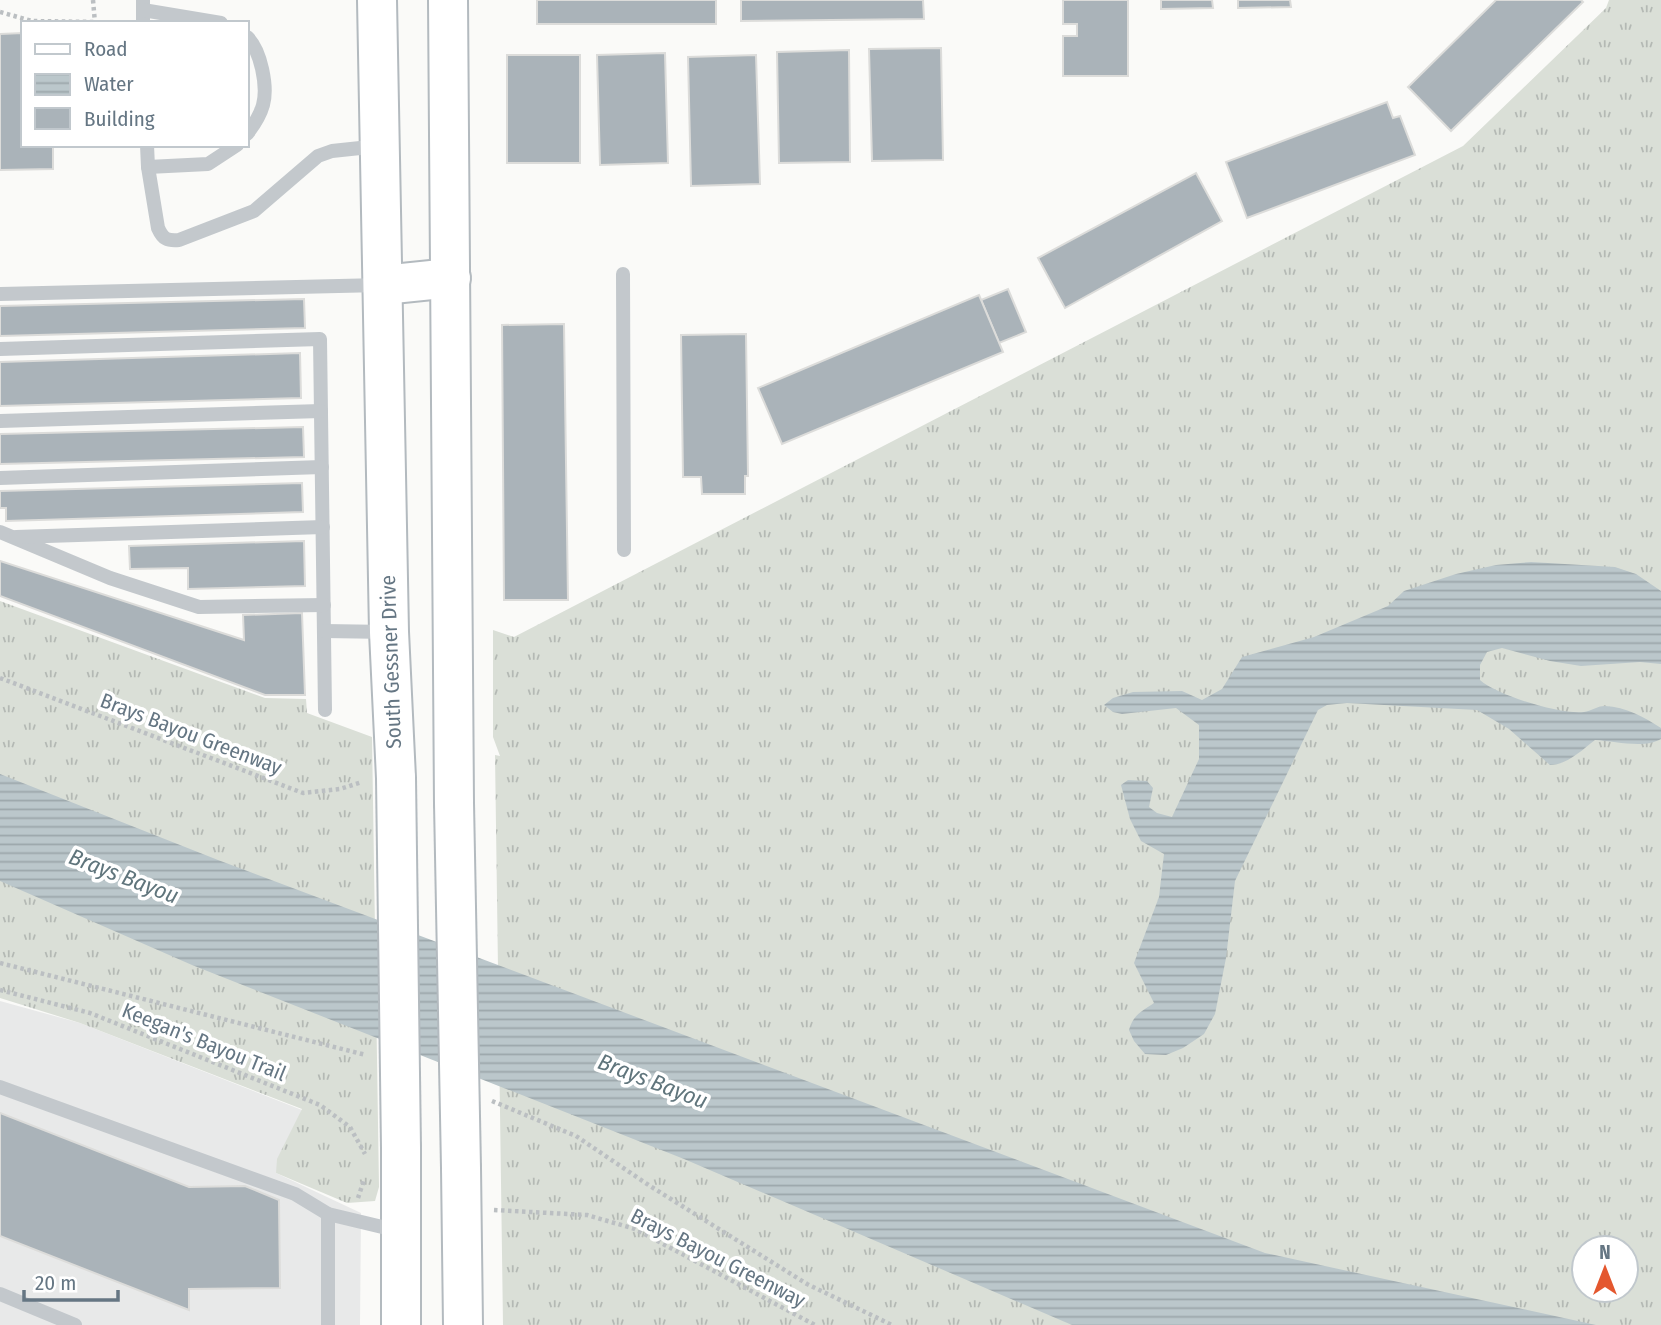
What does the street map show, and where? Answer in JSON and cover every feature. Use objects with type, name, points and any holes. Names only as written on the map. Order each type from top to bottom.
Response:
[{"type":"main road","name":"South Gessner Drive","points":[[377,0],[389,632],[379,780],[385,1155],[401,1232],[401,1325]]},
{"type":"main road","points":[[448,0],[454,803],[463,1325]]},
{"type":"main road","points":[[383,285],[451,278]]},
{"type":"lane","points":[[143,11],[208,21]]},
{"type":"lane","points":[[248,38],[262,62],[264,103],[257,121],[248,133]]},
{"type":"lane","points":[[147,147],[158,229],[168,241],[179,240],[254,211],[318,156],[332,150],[380,146]]},
{"type":"lane","points":[[148,167],[208,164],[234,147]]},
{"type":"lane","points":[[623,274],[624,550]]},
{"type":"lane","points":[[0,294],[383,285]]},
{"type":"lane","points":[[0,349],[320,339],[325,710]]},
{"type":"lane","points":[[0,422],[321,411]]},
{"type":"lane","points":[[0,478],[322,467]]},
{"type":"lane","points":[[6,534],[323,527]]},
{"type":"lane","points":[[6,534],[110,578],[199,607],[324,605]]},
{"type":"lane","points":[[324,631],[389,632]]},
{"type":"lane","points":[[0,1087],[295,1194],[328,1214],[401,1232]]},
{"type":"lane","points":[[328,1214],[328,1325]]},
{"type":"lane","points":[[0,1294],[75,1325]]},
{"type":"path","points":[[93,0],[95,21]]},
{"type":"path","points":[[0,12],[32,21]]},
{"type":"path","name":"Brays Bayou Greenway","points":[[0,678],[303,793],[340,789],[379,780]]},
{"type":"path","name":"Keegan's Bayou Trail","points":[[0,990],[90,1013],[320,1105],[385,1155]]},
{"type":"path","points":[[351,1219],[366,1174]]},
{"type":"path","name":"Brays Bayou Greenway","points":[[481,1210],[587,1215],[635,1228],[815,1325]]},
{"type":"shaded area","points":[[0,1001],[80,1023],[302,1110],[276,1173],[361,1213],[360,1325],[0,1325]]},
{"type":"green space","points":[[1609,0],[1661,0],[1661,1325],[503,1325],[495,755],[500,756],[493,737],[493,630],[514,637],[1463,146],[1606,8]]},
{"type":"green space","points":[[0,601],[265,698],[306,699],[307,713],[372,737],[379,1187],[375,1201],[347,1203],[276,1173],[277,1159],[302,1109],[80,1023],[0,998]]},
{"type":"water","points":[[1531,562],[1615,567],[1636,574],[1661,591],[1661,664],[1640,662],[1581,666],[1502,648],[1487,652],[1480,665],[1480,680],[1514,698],[1545,707],[1574,712],[1605,706],[1627,710],[1661,728],[1661,739],[1646,744],[1595,740],[1568,760],[1550,765],[1509,729],[1477,710],[1347,703],[1327,705],[1318,710],[1235,881],[1226,958],[1215,1014],[1204,1034],[1183,1048],[1166,1055],[1145,1054],[1129,1030],[1136,1017],[1154,1003],[1134,963],[1159,897],[1164,854],[1141,841],[1130,819],[1121,785],[1128,780],[1147,781],[1153,788],[1149,807],[1157,813],[1172,817],[1199,759],[1199,725],[1176,708],[1122,714],[1113,712],[1104,705],[1113,698],[1133,692],[1182,691],[1202,700],[1222,689],[1242,657],[1314,637],[1388,606],[1404,591],[1456,574],[1496,565]]},
{"type":"water","name":"Brays Bayou","points":[[0,774],[218,860],[1265,1253],[1596,1325],[1072,1325],[684,1159],[192,965],[0,881]]},
{"type":"building","points":[[537,0],[716,0],[716,24],[537,24]]},
{"type":"building","points":[[741,0],[923,0],[924,19],[741,21]]},
{"type":"building","points":[[1063,0],[1128,0],[1128,76],[1063,76],[1063,36],[1077,36],[1077,24],[1063,24]]},
{"type":"building","points":[[1161,0],[1212,0],[1213,8],[1161,9]]},
{"type":"building","points":[[1238,0],[1290,0],[1291,7],[1238,8]]},
{"type":"building","points":[[1496,0],[1583,2],[1451,131],[1408,87]]},
{"type":"building","points":[[21,33],[21,147],[53,147],[53,169],[0,170],[0,34]]},
{"type":"building","points":[[941,48],[943,160],[872,161],[869,49]]},
{"type":"building","points":[[849,50],[850,162],[779,163],[777,52]]},
{"type":"building","points":[[665,53],[668,163],[600,165],[597,55]]},
{"type":"building","points":[[507,55],[580,55],[580,163],[507,163]]},
{"type":"building","points":[[756,55],[760,184],[691,186],[688,57]]},
{"type":"building","points":[[1387,102],[1393,118],[1400,116],[1415,155],[1247,218],[1226,162]]},
{"type":"building","points":[[1196,173],[1222,221],[1065,308],[1038,258]]},
{"type":"building","points":[[1008,289],[1026,332],[999,343],[981,300]]},
{"type":"building","points":[[979,295],[1003,352],[782,444],[758,388]]},
{"type":"building","points":[[304,299],[305,328],[0,336],[0,306]]},
{"type":"building","points":[[564,324],[568,600],[504,600],[502,325]]},
{"type":"building","points":[[746,334],[748,476],[745,476],[745,494],[702,494],[701,477],[683,477],[681,335]]},
{"type":"building","points":[[300,353],[301,398],[0,406],[0,362]]},
{"type":"building","points":[[303,427],[304,457],[0,464],[0,434]]},
{"type":"building","points":[[302,483],[303,512],[6,521],[6,508],[0,508],[0,491]]},
{"type":"building","points":[[304,541],[305,586],[188,589],[188,568],[130,569],[129,546]]},
{"type":"building","points":[[0,561],[244,640],[243,615],[302,613],[305,695],[265,695],[0,596]]},
{"type":"building","points":[[0,1113],[189,1187],[245,1186],[279,1200],[280,1288],[189,1289],[189,1310],[0,1236]]}]
